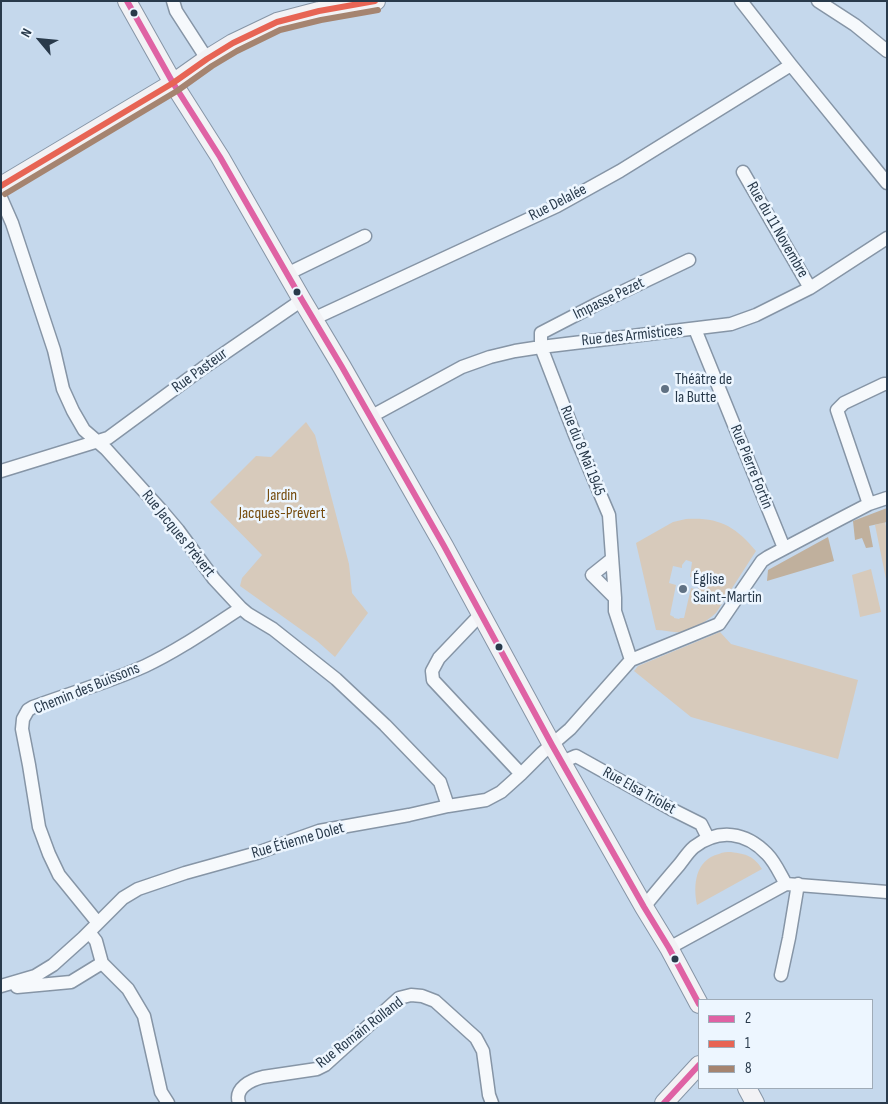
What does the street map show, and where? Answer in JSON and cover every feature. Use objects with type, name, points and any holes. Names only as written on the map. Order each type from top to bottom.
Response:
[{"type":"main road","points":[[128,1],[173,83],[220,157],[342,367],[481,614],[552,745],[669,948],[698,1002]]},
{"type":"main road","points":[[1,186],[173,83],[233,43],[277,22],[365,2]]},
{"type":"main road","points":[[664,1103],[698,1067]]},
{"type":"main road","points":[[748,1089],[755,1103]]},
{"type":"street","points":[[173,1],[176,11],[207,59]]},
{"type":"street","points":[[818,1],[855,25],[887,51]]},
{"type":"street","points":[[749,4],[791,65],[887,183]]},
{"type":"street","name":"Rue Delalée","points":[[313,319],[557,206],[620,171],[791,65]]},
{"type":"street","name":"Rue du 11 Novembre","points":[[743,172],[810,288]]},
{"type":"street","name":"Rue Jacques Prévert","points":[[1,198],[12,223],[54,350],[63,390],[84,430],[106,449],[178,530],[214,579],[241,608],[273,629],[336,679],[385,725],[440,782],[448,806]]},
{"type":"street","points":[[287,274],[365,236]]},
{"type":"street","name":"Rue des Armistices","points":[[370,417],[462,367],[516,350],[731,324],[756,315],[810,288],[887,238]]},
{"type":"street","name":"Impasse Pezet","points":[[541,346],[542,333],[597,304],[689,260]]},
{"type":"street","name":"Rue Pasteur","points":[[1,471],[108,438],[203,368],[302,300]]},
{"type":"street","name":"Rue Pierre Fortin","points":[[695,329],[784,548]]},
{"type":"street","name":"Rue du 8 Mai 1945","points":[[541,346],[575,435],[609,515],[615,611],[631,660]]},
{"type":"street","points":[[869,504],[837,410],[844,403],[887,384]]},
{"type":"street","points":[[631,660],[719,624],[762,561],[869,504],[887,498]]},
{"type":"street","points":[[612,559],[592,575],[615,598]]},
{"type":"street","name":"Chemin des Buissons","points":[[102,964],[94,927],[59,874],[39,827],[22,729],[23,719],[28,710],[33,707],[146,665],[184,646],[241,608]]},
{"type":"street","points":[[481,614],[439,658],[432,672],[433,680],[521,774]]},
{"type":"street","name":"Rue Étienne Dolet","points":[[1,986],[35,976],[53,965],[123,898],[138,889],[185,873],[257,853],[319,831],[486,800],[501,792],[570,729],[631,660]]},
{"type":"street","name":"Rue Elsa Triolet","points":[[562,762],[576,756],[700,824],[708,838]]},
{"type":"street","points":[[644,906],[693,848],[708,838],[721,835],[732,835],[744,839],[768,855],[792,884],[789,938],[780,975]]},
{"type":"street","points":[[669,948],[792,884],[887,892]]},
{"type":"street","points":[[1,986],[17,987],[71,982],[102,964],[128,989],[144,1016],[161,1092],[168,1103]]},
{"type":"street","name":"Rue Romain Rolland","points":[[239,1103],[237,1099],[239,1091],[254,1079],[316,1070],[325,1065],[399,998],[411,995],[422,996],[434,1001],[476,1038],[483,1052],[489,1095],[492,1103]]},
{"type":"green space","name":"Jardin Jacques-Prévert","points":[[306,422],[315,435],[349,564],[352,593],[368,613],[335,657],[317,641],[240,586],[242,578],[262,555],[210,502],[256,456],[271,457]]},
{"type":"green space","points":[[698,519],[726,525],[741,535],[756,551],[716,613],[695,627],[677,632],[656,630],[636,543],[673,522]],"holes":[[[686,560],[692,562],[690,577],[700,581],[698,590],[691,588],[684,618],[674,618],[670,615],[676,585],[669,583],[673,566],[682,568]]]},
{"type":"green space","points":[[885,522],[887,531],[887,584],[875,525]]},
{"type":"green space","points":[[871,569],[881,612],[860,617],[852,575]]},
{"type":"green space","points":[[720,632],[731,644],[858,680],[838,759],[691,717],[634,671],[638,666]]},
{"type":"green space","points":[[731,852],[749,856],[762,869],[697,905],[695,889],[700,868],[711,857]]},
{"type":"shaded area","points":[[887,508],[887,522],[869,526],[873,547],[866,548],[862,538],[855,540],[853,521]]},
{"type":"shaded area","points":[[828,537],[834,561],[767,581],[768,570]]},
{"type":"transit line","name":"2","points":[[127,1],[173,83],[220,157],[342,367],[444,546],[552,745],[669,948],[698,1002]]},
{"type":"transit line","name":"1","points":[[1,186],[173,83],[233,43],[277,22],[319,11],[375,1]]},
{"type":"transit line","name":"8","points":[[5,194],[177,91],[237,51],[280,30],[321,20],[378,10]]},
{"type":"transit line","name":"2","points":[[664,1103],[698,1066]]},
{"type":"place","name":"Théâtre de la Butte","points":[[665,389]]},
{"type":"place","name":"Église Saint-Martin","points":[[683,589]]}]
